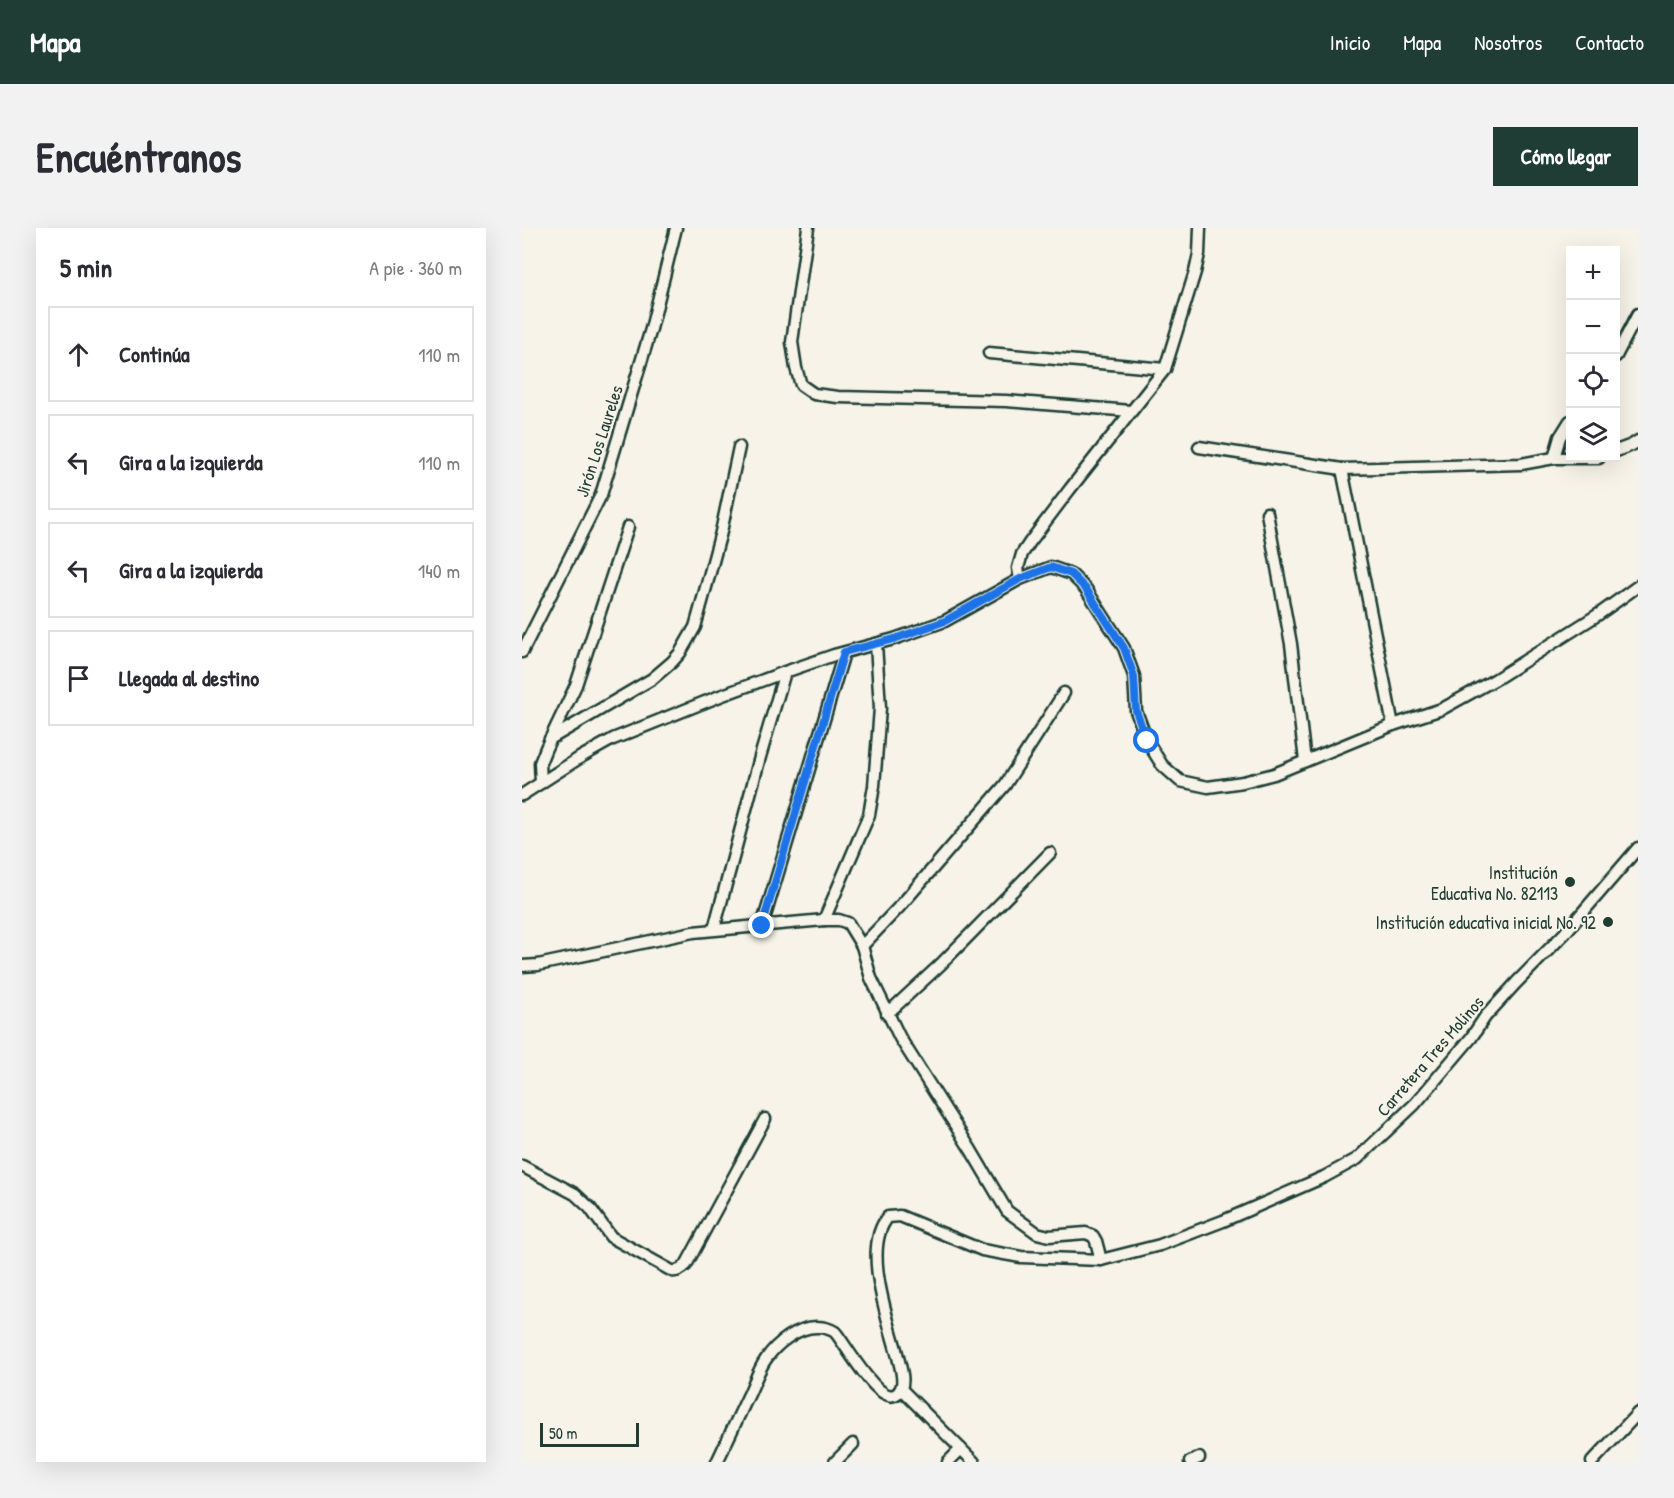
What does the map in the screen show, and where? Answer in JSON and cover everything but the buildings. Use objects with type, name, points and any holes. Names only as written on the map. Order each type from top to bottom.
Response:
[{"type":"street","name":"Jirón Los Laureles","points":[[522,652],[601,495],[651,329],[676,228]]},
{"type":"street","points":[[808,228],[792,342],[801,385],[814,394],[838,397],[1006,401],[1131,411]]},
{"type":"street","points":[[1020,579],[1018,568],[1022,554],[1165,369],[1195,272],[1199,254],[1200,228]]},
{"type":"street","points":[[1617,354],[1638,314]]},
{"type":"street","points":[[989,353],[1165,369]]},
{"type":"street","points":[[1554,458],[1560,437],[1566,427]]},
{"type":"street","points":[[1620,450],[1638,441]]},
{"type":"street","points":[[550,739],[651,679],[672,662],[684,646],[695,627],[699,613],[721,532],[739,447]]},
{"type":"street","points":[[1198,447],[1342,469],[1521,464],[1566,458]]},
{"type":"street","points":[[1342,469],[1393,725]]},
{"type":"street","points":[[1268,513],[1291,644],[1305,761]]},
{"type":"street","points":[[541,783],[540,764],[576,685],[628,527]]},
{"type":"street","points":[[522,795],[613,739],[784,672],[945,621],[1020,579],[1051,567],[1071,574],[1086,589],[1124,648],[1134,676],[1136,711],[1147,741],[1162,765],[1180,781],[1208,787],[1243,782],[1274,774],[1393,725],[1442,709],[1496,679],[1599,614],[1638,586]]},
{"type":"street","points":[[824,920],[869,815],[874,786],[880,708],[876,644]]},
{"type":"street","points":[[762,926],[844,652]]},
{"type":"street","points":[[714,929],[784,672]]},
{"type":"street","points":[[862,946],[902,904],[1005,785],[1064,693]]},
{"type":"street","name":"Carretera Tres Molinos","points":[[901,1389],[903,1382],[878,1277],[876,1242],[880,1225],[888,1217],[900,1216],[982,1250],[1021,1257],[1101,1260],[1160,1245],[1223,1221],[1324,1177],[1357,1159],[1415,1104],[1471,1038],[1485,1017],[1564,934],[1638,848]]},
{"type":"street","points":[[887,1014],[940,965],[1050,853]]},
{"type":"street","points":[[522,966],[538,965],[714,929],[824,920],[839,920],[848,923],[862,946],[872,978],[900,1038],[1007,1210],[1037,1233],[1049,1236],[1086,1233],[1093,1236],[1101,1260]]},
{"type":"street","points":[[522,1166],[575,1194],[590,1208],[610,1237],[676,1271],[686,1265],[765,1119]]},
{"type":"street","points":[[717,1462],[764,1361],[777,1345],[803,1329],[819,1326],[834,1331],[883,1395],[897,1394],[901,1389],[974,1462]]},
{"type":"street","points":[[1592,1462],[1638,1413]]},
{"type":"street","points":[[836,1462],[853,1444]]},
{"type":"street","points":[[948,1462],[961,1449]]},
{"type":"place","name":"Institución Educativa No. 82113","points":[[1570,882]]},
{"type":"place","name":"Institución educativa inicial No. 92","points":[[1608,922]]},
{"type":"route","points":[[762,926],[844,652],[894,639],[945,621],[1020,579],[1051,567],[1071,574],[1086,589],[1124,648],[1134,676],[1136,711],[1147,741]]}]
